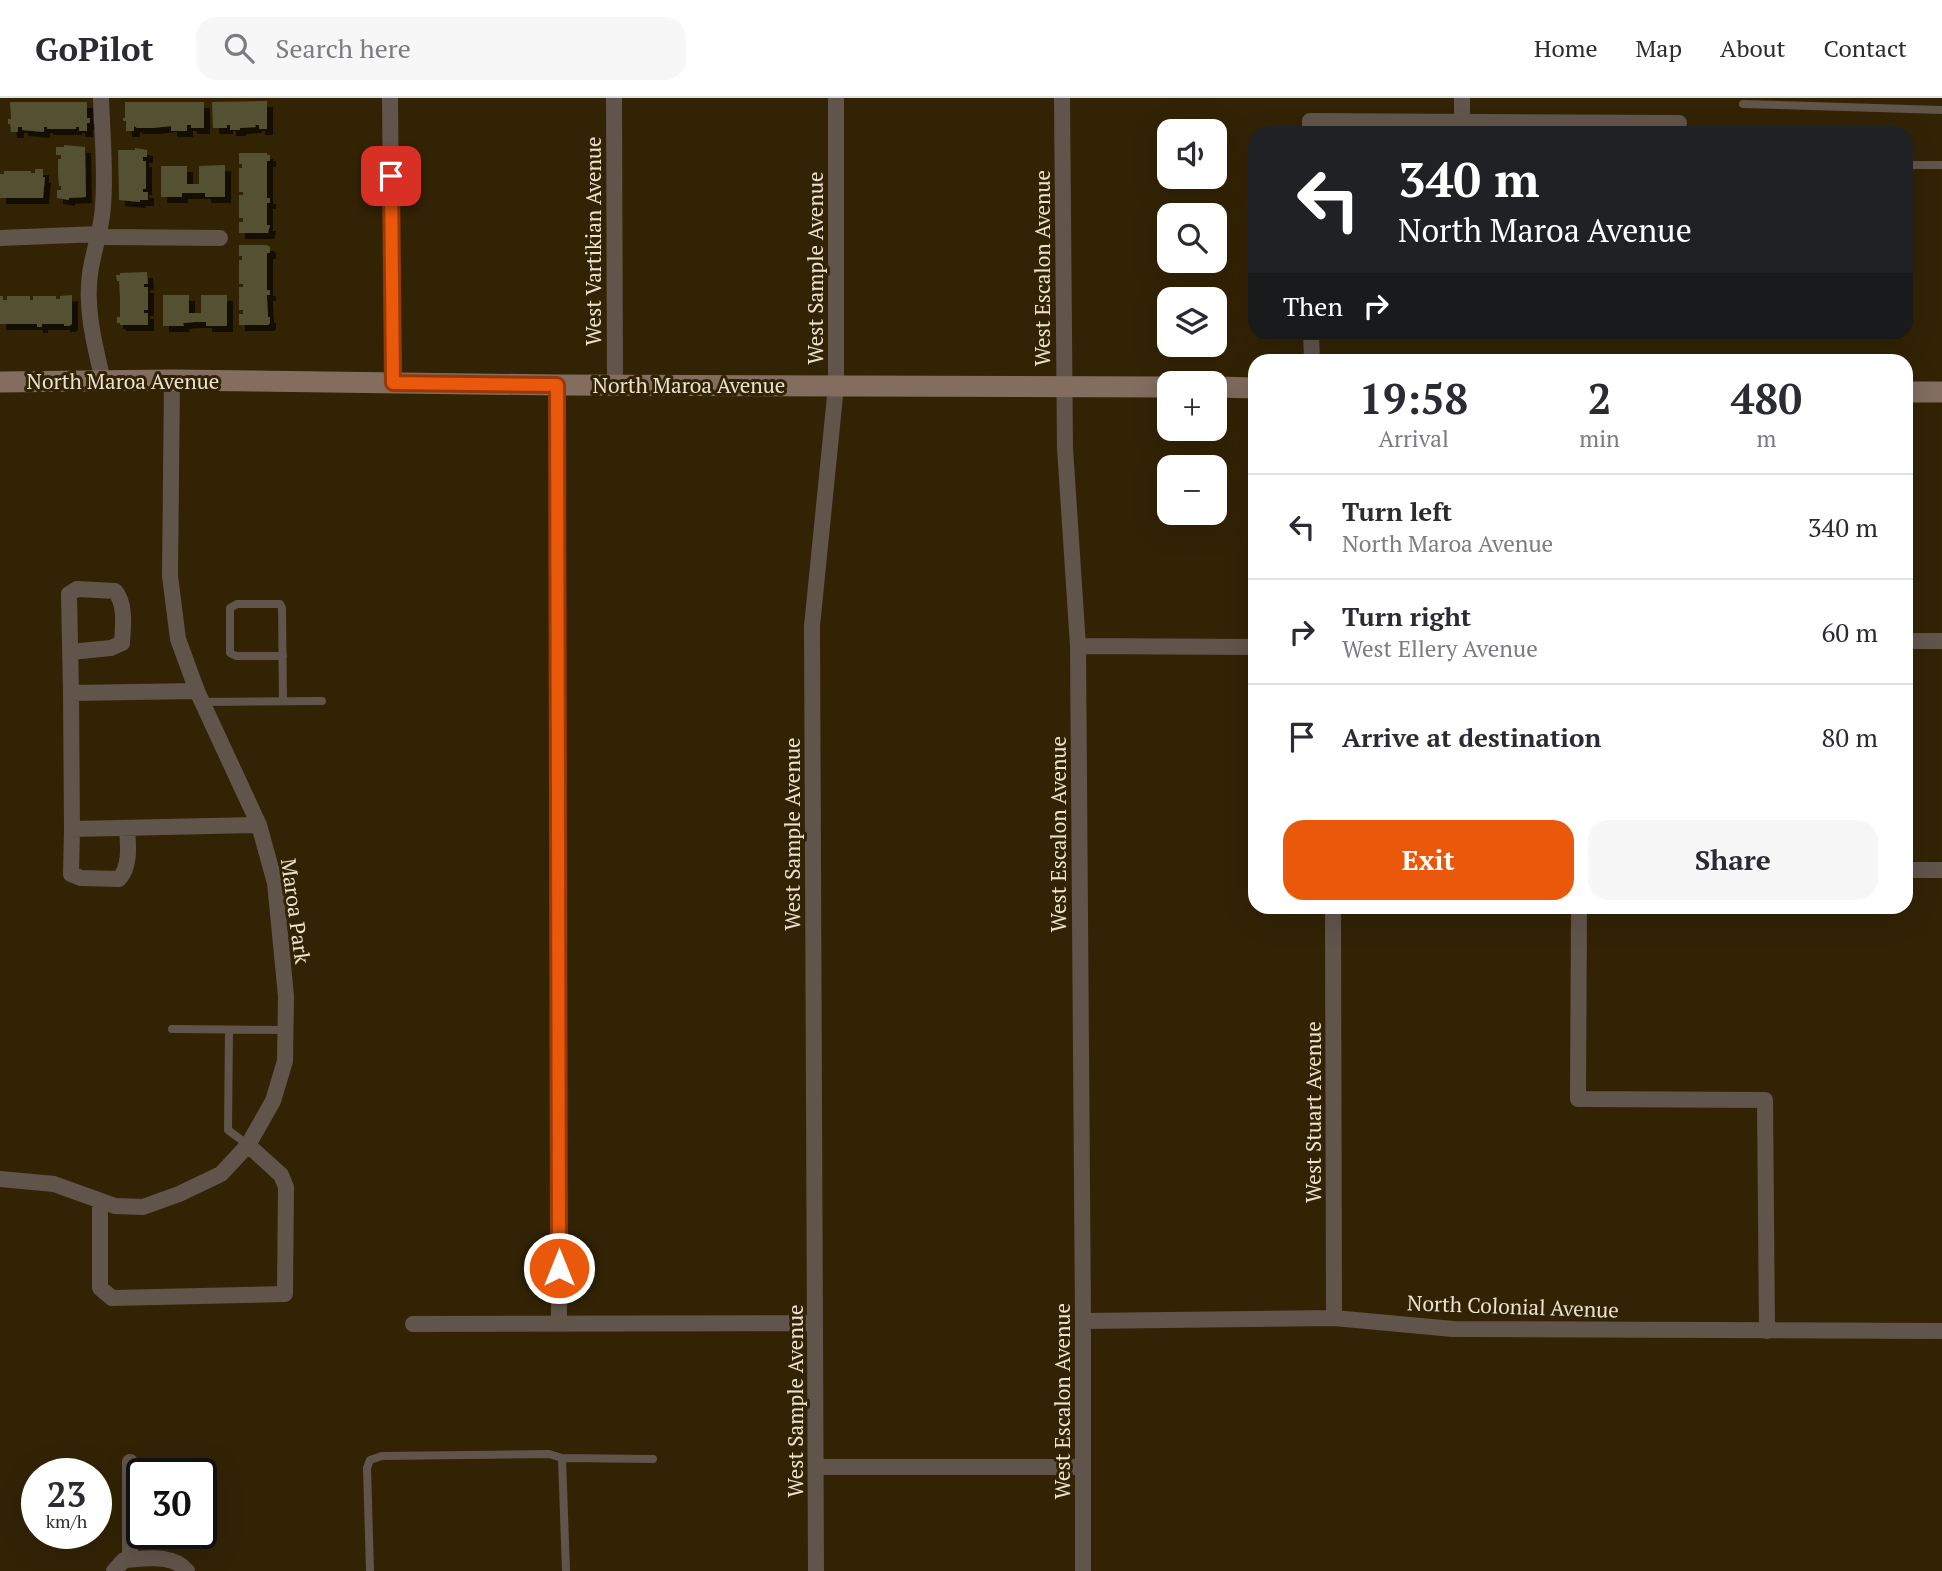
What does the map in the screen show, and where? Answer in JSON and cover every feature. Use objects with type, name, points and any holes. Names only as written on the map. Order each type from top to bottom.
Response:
[{"type":"main road","name":"North Maroa Avenue","points":[[0,382],[172,380],[557,385],[1157,387]]},
{"type":"main road","points":[[1227,387],[1248,388]]},
{"type":"main road","points":[[1913,392],[1942,392]]},
{"type":"street","points":[[101,98],[103,204],[90,275],[89,299],[93,337],[103,381]]},
{"type":"street","points":[[390,98],[393,383]]},
{"type":"street","name":"West Vartikian Avenue","points":[[614,98],[615,384]]},
{"type":"street","name":"West Sample Avenue","points":[[817,1571],[812,626],[836,386],[836,98]]},
{"type":"street","name":"West Escalon Avenue","points":[[1062,98],[1063,385],[1078,646],[1083,1571]]},
{"type":"street","points":[[1462,98],[1462,122]]},
{"type":"street","points":[[1340,126],[1462,122],[1679,123]]},
{"type":"street","points":[[0,238],[99,234],[107,237],[220,238]]},
{"type":"street","name":"Maroa Park","points":[[0,1179],[54,1184],[116,1206],[143,1207],[179,1194],[221,1174],[248,1145],[273,1101],[285,1061],[286,996],[275,883],[259,825],[200,696],[178,639],[170,576],[172,380]]},
{"type":"street","points":[[557,385],[559,1323]]},
{"type":"street","points":[[70,652],[111,648],[122,643],[124,622],[120,597],[115,591],[77,589],[69,594],[71,874],[81,878],[119,879],[125,873],[127,828]]},
{"type":"street","points":[[1913,641],[1942,641]]},
{"type":"street","points":[[1078,646],[1248,647]]},
{"type":"street","points":[[71,693],[200,696]]},
{"type":"street","points":[[72,829],[259,825]]},
{"type":"street","points":[[1913,870],[1942,870]]},
{"type":"street","name":"West Stuart Avenue","points":[[1333,914],[1334,1318]]},
{"type":"street","points":[[1579,914],[1578,1098],[1765,1100],[1767,1331]]},
{"type":"street","points":[[100,1201],[100,1288],[112,1298],[285,1294],[286,1187],[281,1175],[248,1145]]},
{"type":"street","name":"North Colonial Avenue","points":[[1083,1321],[1334,1318],[1452,1329],[1942,1331]]},
{"type":"street","points":[[413,1324],[815,1323]]},
{"type":"street","points":[[816,1467],[1082,1467]]},
{"type":"street","points":[[130,1549],[130,1559]]},
{"type":"street","points":[[114,1571],[124,1560],[165,1558],[183,1566],[187,1571]]},
{"type":"lane","points":[[1743,104],[1942,110]]},
{"type":"lane","points":[[1913,165],[1942,165]]},
{"type":"lane","points":[[283,656],[236,656],[230,653],[230,608],[237,604],[280,604],[282,608],[283,656],[283,701]]},
{"type":"lane","points":[[200,696],[322,701]]},
{"type":"lane","points":[[172,1029],[286,1030]]},
{"type":"lane","points":[[229,1030],[228,1130],[248,1145]]},
{"type":"lane","points":[[370,1571],[370,1460],[382,1456],[549,1454],[562,1458],[653,1459]]},
{"type":"lane","points":[[562,1458],[566,1571]]},
{"type":"building","points":[[267,101],[267,129],[259,129],[259,125],[240,130],[230,130],[230,125],[227,125],[227,128],[213,128],[212,102]]},
{"type":"building","points":[[10,102],[87,102],[87,118],[90,118],[90,123],[87,123],[87,131],[79,131],[79,127],[44,127],[44,132],[22,130],[22,127],[18,127],[18,132],[11,132],[8,124],[8,119],[11,119]]},
{"type":"building","points":[[125,102],[204,102],[204,128],[191,128],[191,125],[187,125],[187,131],[171,131],[171,126],[134,126],[134,131],[126,131],[126,121],[123,121]]},
{"type":"building","points":[[56,147],[85,147],[86,197],[69,200],[57,198],[57,190],[61,190],[58,159],[61,159],[61,155],[56,155]]},
{"type":"building","points":[[118,150],[147,150],[147,157],[143,157],[143,161],[146,161],[146,189],[143,189],[143,192],[148,192],[148,200],[119,200]]},
{"type":"building","points":[[239,153],[270,155],[270,161],[267,161],[267,198],[270,198],[270,203],[267,203],[267,225],[270,225],[268,233],[239,233],[239,222],[243,222],[243,218],[239,218],[239,195],[243,195],[243,192],[239,192],[239,168],[242,168],[242,164],[239,164]]},
{"type":"building","points":[[225,165],[225,197],[205,197],[205,193],[182,193],[182,197],[161,197],[161,166],[187,166],[187,184],[199,184],[199,166]]},
{"type":"building","points":[[35,169],[43,169],[43,198],[0,198],[0,174],[4,174],[4,171],[35,173]]},
{"type":"building","points":[[239,245],[270,247],[270,253],[267,253],[267,290],[270,290],[270,295],[267,295],[270,317],[268,325],[239,325],[239,314],[243,314],[243,310],[239,310],[239,287],[243,287],[243,284],[239,284],[239,260],[242,260],[242,256],[239,256]]},
{"type":"building","points":[[147,272],[148,284],[144,284],[144,287],[148,287],[148,310],[144,310],[144,313],[148,313],[148,325],[120,325],[117,323],[117,317],[120,317],[120,299],[116,275]]},
{"type":"building","points":[[72,295],[72,324],[69,326],[0,324],[0,296],[7,300],[7,296],[30,296],[30,300],[33,300],[33,296],[56,296],[56,299],[60,299],[60,296]]},
{"type":"building","points":[[163,295],[189,295],[189,313],[201,313],[201,295],[227,295],[227,326],[206,326],[206,322],[195,322],[183,323],[184,326],[163,326]]},
{"type":"route","points":[[391,176],[393,383],[557,385],[559,1268]]}]
